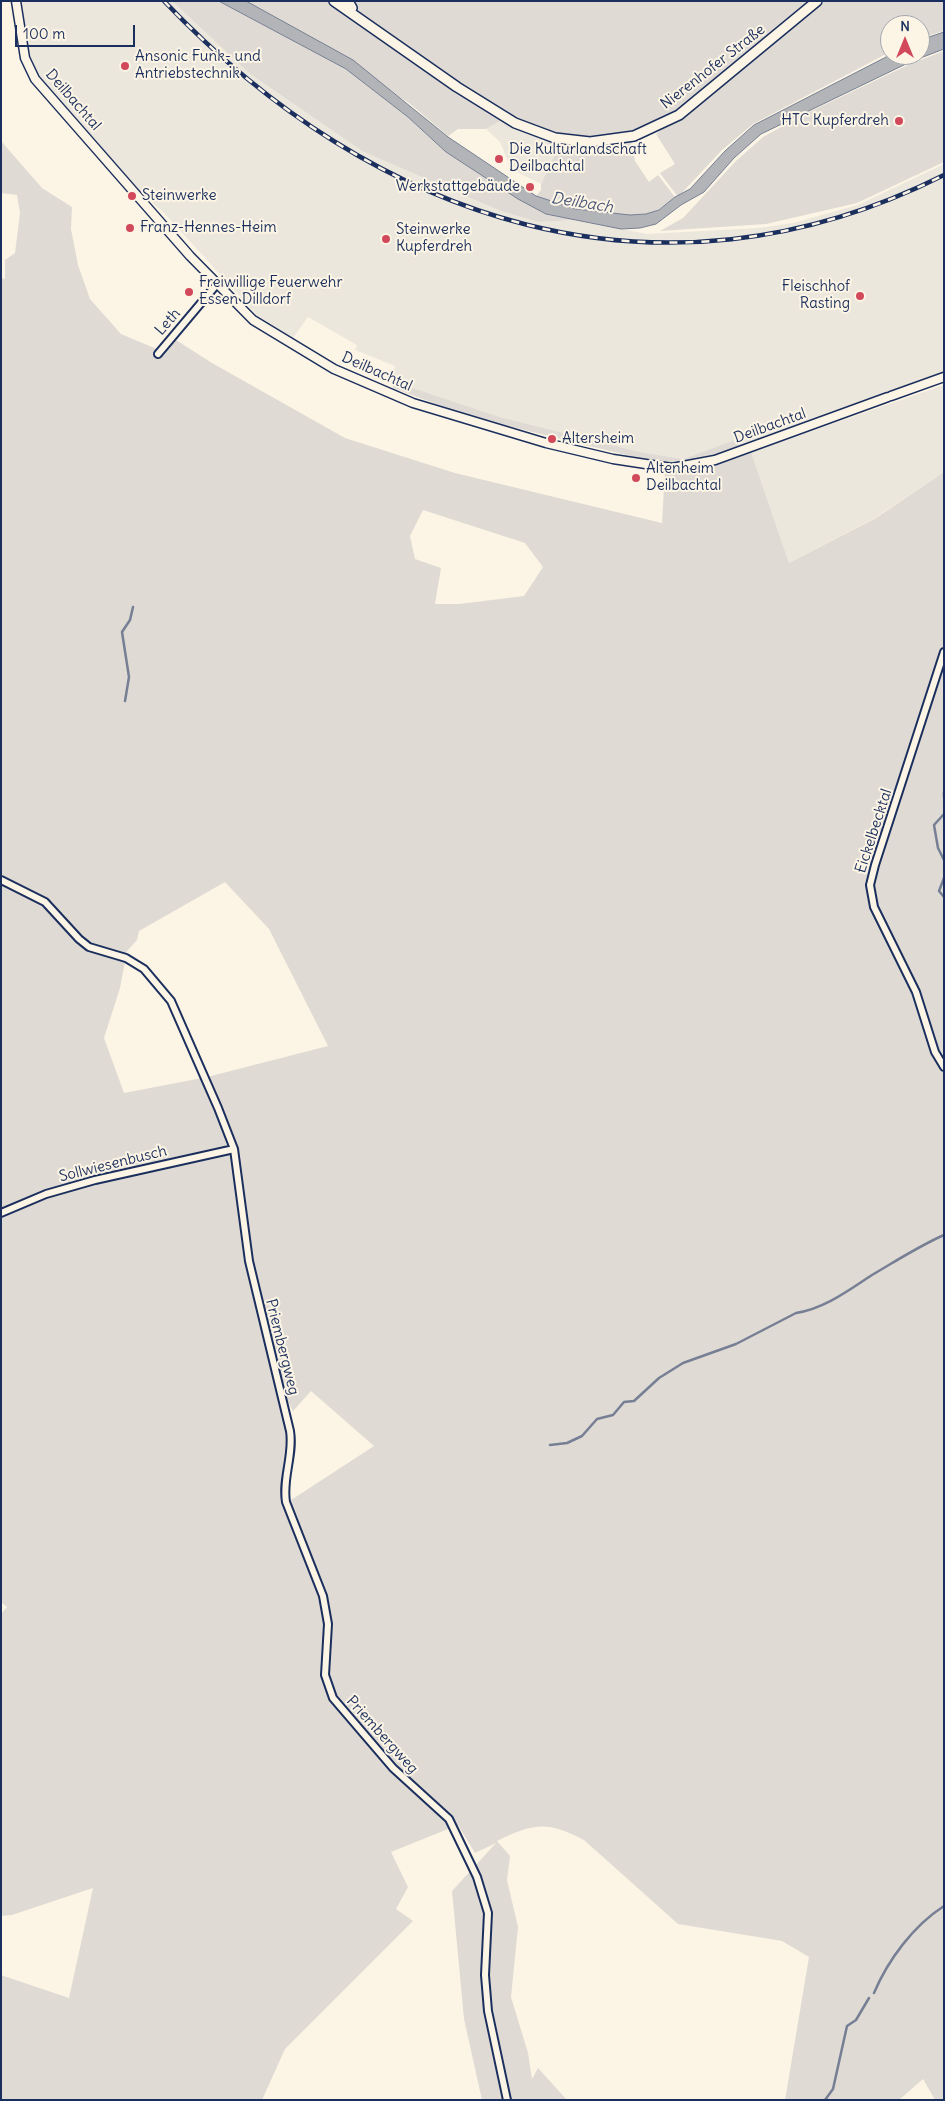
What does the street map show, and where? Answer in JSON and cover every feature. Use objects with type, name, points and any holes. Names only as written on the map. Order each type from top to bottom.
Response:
[{"type":"main road","name":"Nierenhofer Straße","points":[[334,1],[462,91],[514,123],[555,138],[574,141],[606,142],[648,131],[679,115],[817,1]]},
{"type":"main road","name":"Nierenhofer Straße","points":[[343,1],[350,5],[378,33]]},
{"type":"street","name":"Deilbachtal","points":[[16,1],[25,58],[35,79],[158,220],[217,284],[253,320],[274,335],[334,369],[404,400],[546,443],[659,467],[684,467],[715,460],[944,377]]},
{"type":"street","name":"Leth","points":[[158,354],[217,284]]},
{"type":"street","name":"Eickelbecktal","points":[[944,652],[875,865],[869,892],[874,907],[916,992],[935,1052],[944,1067]]},
{"type":"street","name":"Priembergweg","points":[[1,880],[45,902],[79,939],[89,947],[126,958],[144,968],[171,1001],[218,1108],[234,1149],[246,1248],[292,1440],[285,1487],[286,1502],[324,1596],[328,1687],[342,1711],[367,1740],[399,1773],[449,1819],[472,1866],[488,1913],[485,1975],[488,2010],[504,2078],[507,2100]]},
{"type":"street","name":"Sollwiesenbusch","points":[[1,1213],[46,1194],[95,1180],[234,1149]]},
{"type":"shaded area","points":[[20,1],[172,1],[250,74],[362,151],[539,222],[577,220],[647,234],[759,228],[793,223],[858,205],[944,164],[944,372],[748,445],[732,441],[683,459],[640,452],[500,417],[392,381],[395,366],[355,350],[357,345],[308,317],[293,338],[258,316],[164,213],[137,189],[38,78],[28,58]]},
{"type":"shaded area","points":[[172,1],[219,1],[295,41],[346,69],[408,117],[446,152],[493,183],[546,214],[577,220],[539,222],[501,211],[362,151],[250,74]]},
{"type":"shaded area","points":[[219,1],[246,1],[353,60],[448,137],[536,196],[576,209],[630,215],[646,214],[659,210],[675,197],[690,189],[725,151],[754,125],[880,60],[880,65],[904,65],[761,134],[734,158],[704,192],[681,205],[656,224],[640,228],[621,229],[546,214],[518,199],[446,152],[408,117],[346,69]]},
{"type":"shaded area","points":[[246,1],[328,1],[351,14],[504,119],[486,129],[458,129],[448,136],[409,103]]},
{"type":"shaded area","points":[[348,1],[815,1],[679,114],[622,138],[578,141],[515,122],[351,13]]},
{"type":"shaded area","points":[[825,1],[944,1],[944,31],[930,35],[930,15],[880,15],[880,57],[753,124],[722,150],[678,197],[660,173],[675,164],[656,134]]},
{"type":"shaded area","points":[[944,32],[944,49],[930,54],[930,37]]},
{"type":"shaded area","points":[[944,51],[944,162],[857,203],[766,224],[660,231],[683,218],[736,161],[763,137],[805,114],[908,65],[930,65],[930,56]]},
{"type":"shaded area","points":[[504,119],[546,138],[556,152],[541,184],[511,169],[500,142],[486,129]]},
{"type":"shaded area","points":[[546,138],[566,145],[588,147],[631,141],[635,161],[649,182],[658,175],[675,197],[656,211],[643,214],[613,215],[579,209],[536,196],[541,190],[541,184],[556,152],[550,147]]},
{"type":"shaded area","points":[[1,141],[42,188],[72,207],[71,229],[78,265],[90,299],[121,334],[164,352],[176,340],[212,363],[345,438],[455,473],[662,523],[665,470],[709,466],[751,452],[789,563],[876,518],[944,472],[944,2100],[935,2100],[923,2079],[899,2100],[785,2100],[809,1957],[782,1941],[678,1924],[584,1840],[550,1827],[540,1827],[521,1831],[497,1841],[510,1856],[507,1880],[518,1927],[511,1997],[528,2053],[532,2079],[538,2068],[567,2100],[482,2100],[464,2019],[452,1891],[496,1843],[475,1853],[458,1825],[391,1852],[408,1887],[396,1909],[413,1921],[285,2049],[262,2100],[1,2100],[1,1975],[69,1998],[93,1888],[12,1915],[1,1916],[1,1614],[7,1607],[1,1602],[1,278],[5,279],[5,260],[15,253],[20,213],[17,195],[1,193]],"holes":[[[423,510],[525,543],[543,567],[524,596],[459,604],[435,604],[441,568],[415,559],[410,536]],[[225,882],[269,929],[328,1046],[207,1077],[231,1131],[240,1169],[244,1224],[282,1391],[293,1411],[311,1391],[374,1446],[288,1502],[284,1482],[291,1440],[258,1317],[240,1231],[236,1169],[202,1078],[124,1093],[104,1038],[120,988],[127,951],[137,940],[139,931]],[[290,1513],[315,1565],[328,1607],[330,1621],[329,1679],[333,1690],[345,1708],[348,1719],[328,1697],[324,1681],[326,1624],[321,1592]]]},
{"type":"shaded area","points":[[392,381],[500,417],[640,452],[683,459],[732,441],[748,445],[704,458],[682,462],[659,463],[471,417],[393,388]]},
{"type":"shaded area","points":[[944,385],[944,472],[875,518],[789,563],[751,452]]},
{"type":"waterway","points":[[125,701],[129,677],[122,632],[130,620],[133,607]]},
{"type":"waterway","points":[[944,792],[944,797]]},
{"type":"waterway","points":[[944,814],[934,825],[938,848],[944,860]]},
{"type":"waterway","points":[[944,878],[939,891],[944,897]]},
{"type":"waterway","points":[[550,1445],[567,1443],[582,1436],[597,1419],[613,1415],[624,1402],[634,1401],[659,1378],[683,1363],[736,1344],[796,1313],[826,1303],[908,1254],[944,1235]]},
{"type":"waterway","points":[[874,1993],[894,1956],[922,1923],[944,1906]]},
{"type":"waterway","points":[[825,2100],[833,2089],[847,2026],[856,2020],[869,1998]]},
{"type":"railway","points":[[164,1],[246,78],[334,142],[428,191],[526,224],[627,241],[731,239],[837,218],[944,175]]},
{"type":"place","name":"Ansonic Funk- und Antriebstechnik","points":[[125,66]]},
{"type":"place","name":"HTC Kupferdreh","points":[[899,121]]},
{"type":"place","name":"Die Kulturlandschaft Deilbachtal","points":[[499,159]]},
{"type":"place","name":"Werkstattgebäude","points":[[530,187]]},
{"type":"place","name":"Steinwerke","points":[[132,196]]},
{"type":"place","name":"Franz-Hennes-Heim","points":[[130,228]]},
{"type":"place","name":"Steinwerke Kupferdreh","points":[[386,239]]},
{"type":"place","name":"Freiwillige Feuerwehr Essen Dilldorf","points":[[189,292]]},
{"type":"place","name":"Fleischhof Rasting","points":[[860,296]]},
{"type":"place","name":"Altersheim","points":[[552,439]]},
{"type":"place","name":"Altenheim Deilbachtal","points":[[636,478]]},
{"type":"water label","name":"Deilbach","points":[[582,203]]}]
